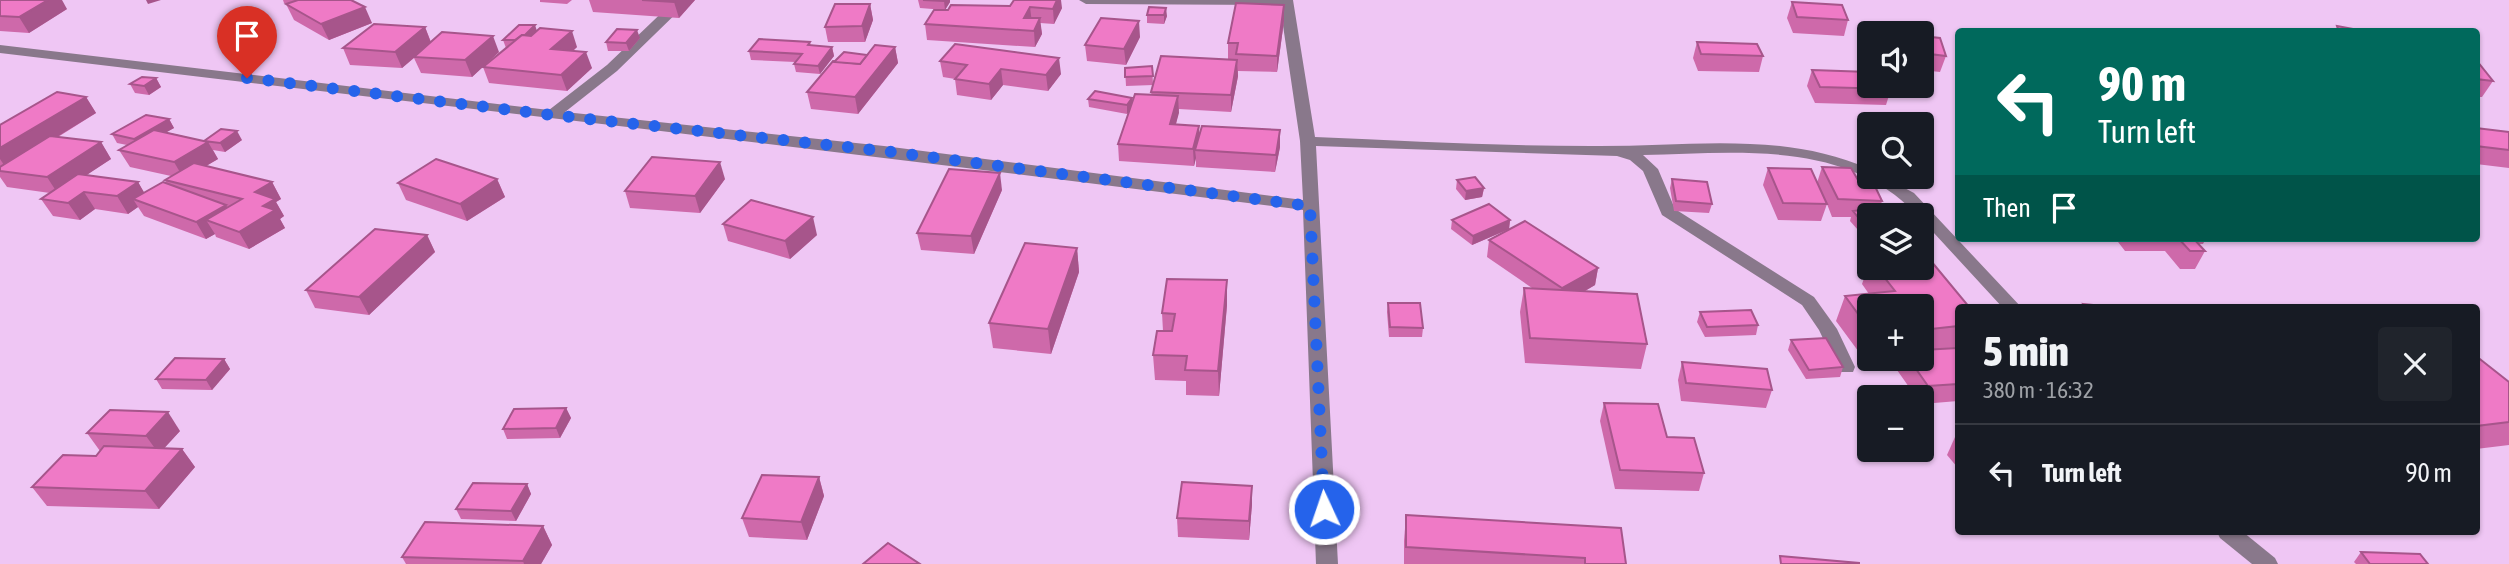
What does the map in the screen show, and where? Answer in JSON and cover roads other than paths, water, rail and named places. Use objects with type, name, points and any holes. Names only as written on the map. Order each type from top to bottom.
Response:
[{"type":"street","points":[[552,115],[611,68],[683,0]]},
{"type":"street","points":[[1086,0],[1287,0],[1308,141],[1327,564]]},
{"type":"street","points":[[0,49],[552,115],[884,151],[1310,206]]},
{"type":"street","points":[[1308,141],[1617,151],[1742,148],[1805,153],[1857,168]]},
{"type":"street","points":[[1617,151],[1636,158],[1650,169],[1668,212],[1808,301],[1828,329],[1846,367]]},
{"type":"street","points":[[1895,189],[1908,196],[2009,304]]},
{"type":"street","points":[[2232,535],[2267,564]]}]
